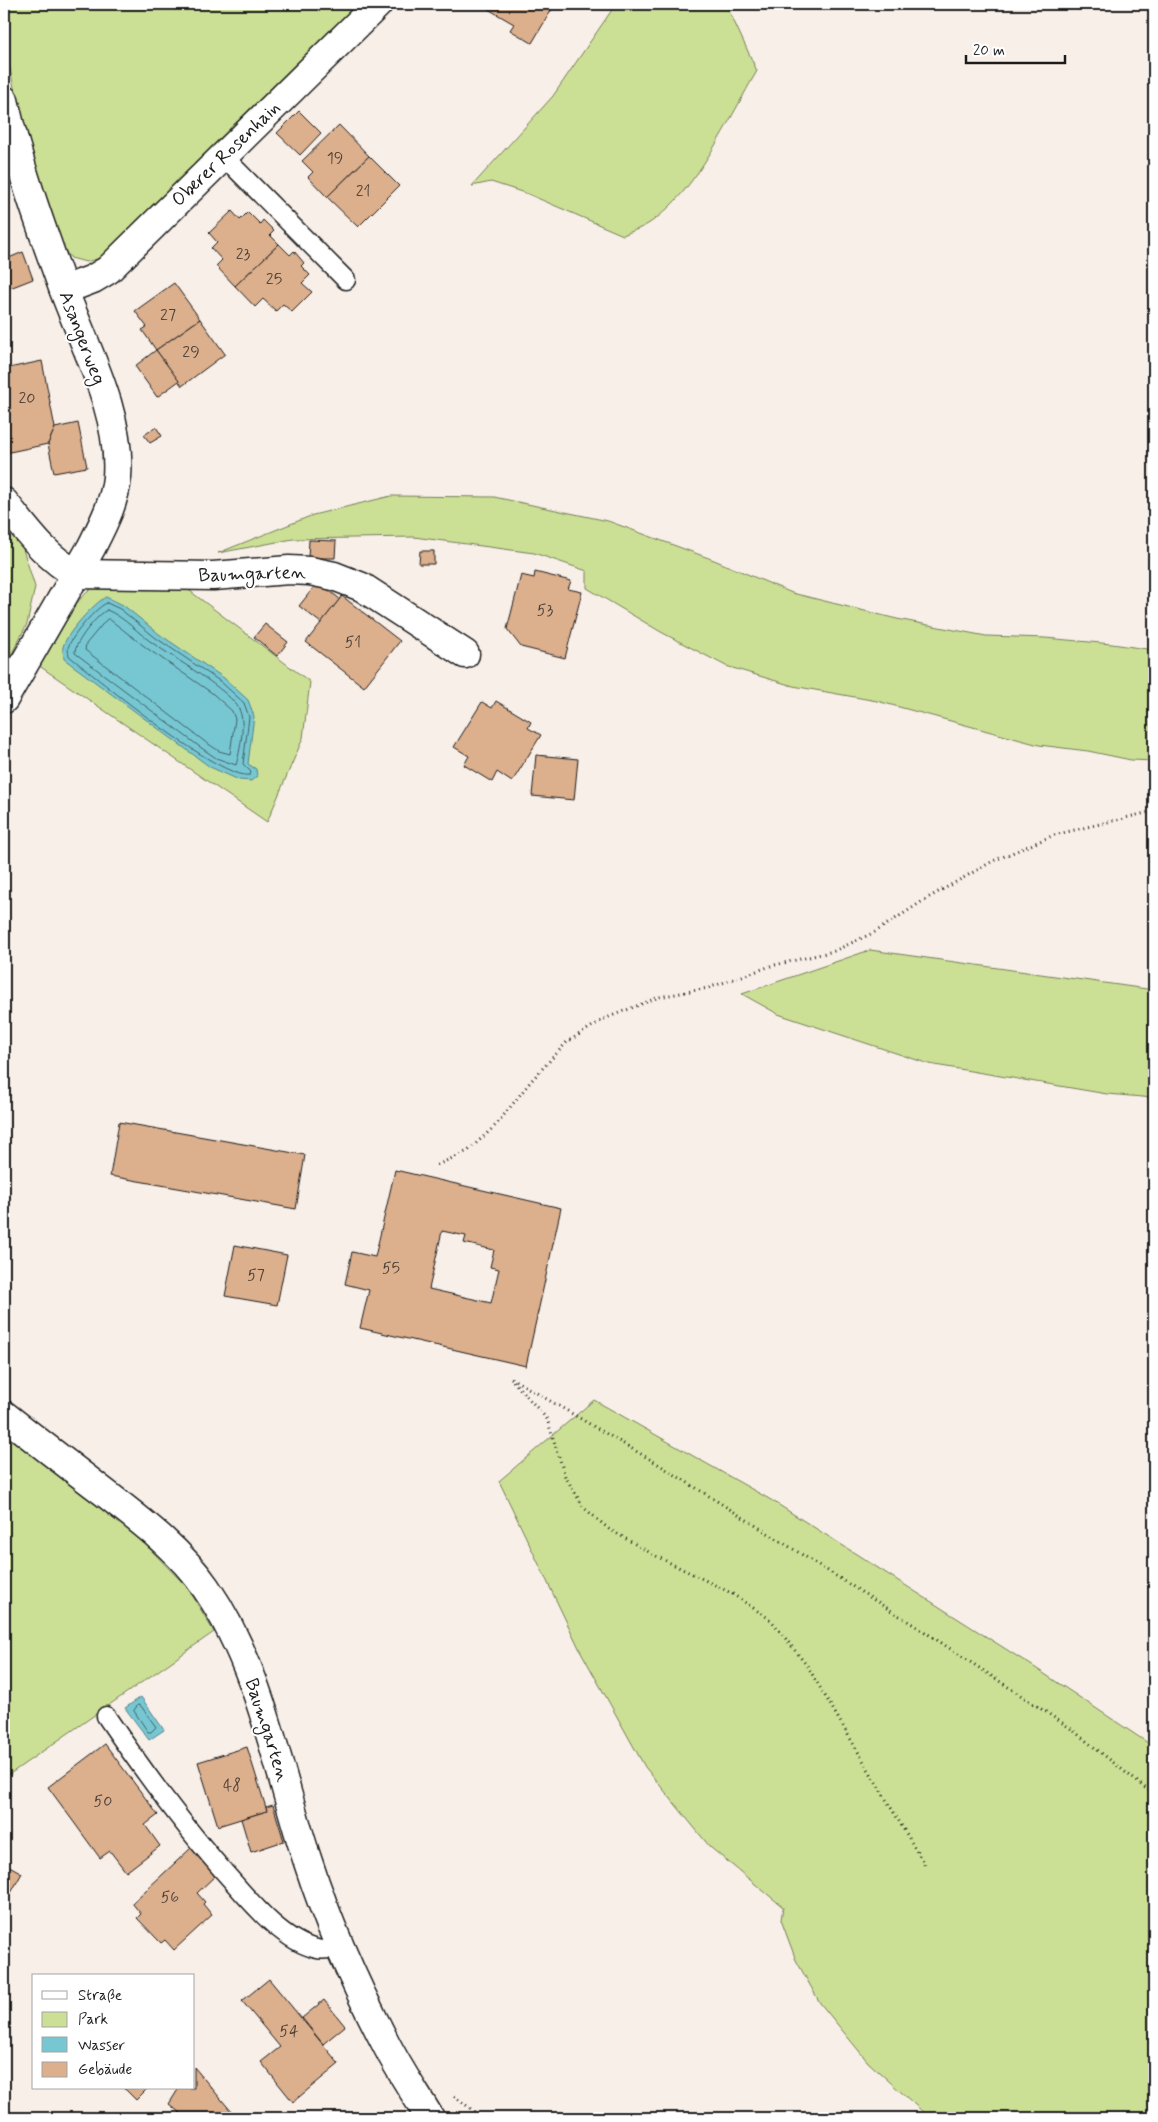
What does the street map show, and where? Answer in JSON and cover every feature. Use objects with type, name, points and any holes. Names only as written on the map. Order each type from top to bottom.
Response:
[{"type":"street","name":"Oberer Rosenhain","points":[[64,290],[93,279],[108,270],[378,4]]},
{"type":"street","name":"Asangerweg","points":[[4,100],[28,182],[64,290],[99,377],[111,421],[117,454],[117,478],[112,500],[91,548],[76,574]]},
{"type":"street","points":[[4,502],[44,552],[58,564],[76,574],[4,699]]},
{"type":"street","name":"Baumgarten","points":[[76,574],[213,576],[289,570],[310,571],[334,576],[362,587],[465,654]]},
{"type":"street","name":"Baumgarten","points":[[4,1415],[130,1512],[172,1548],[206,1587],[228,1624],[244,1659],[264,1713],[308,1862],[340,1948],[385,2043],[430,2118]]},
{"type":"lane","points":[[223,156],[346,280]]},
{"type":"lane","points":[[106,1716],[149,1780],[197,1842],[263,1915],[293,1938],[318,1950],[340,1948]]},
{"type":"path","points":[[437,1165],[468,1151],[496,1125],[530,1081],[567,1042],[604,1020],[659,997],[708,988],[771,966],[834,951],[875,932],[926,899],[993,861],[1054,835],[1154,811]]},
{"type":"path","points":[[926,1867],[808,1667],[771,1620],[731,1593],[654,1555],[609,1529],[584,1508],[565,1476],[547,1419],[511,1378],[658,1464],[925,1632],[1070,1728],[1154,1795]]},
{"type":"green space","points":[[4,4],[363,4],[105,254],[97,259],[86,262],[71,258],[61,246],[34,164],[16,97],[4,41]]},
{"type":"green space","points":[[616,4],[726,4],[757,71],[711,152],[683,192],[651,222],[623,235],[528,194],[491,182],[472,186],[553,96]]},
{"type":"green space","points":[[391,496],[494,497],[608,521],[714,560],[792,593],[897,619],[986,636],[1045,638],[1154,650],[1154,761],[1131,760],[1088,751],[1039,745],[877,701],[793,686],[726,666],[661,632],[587,588],[587,571],[534,553],[414,537],[293,539],[218,553],[313,515]]},
{"type":"green space","points":[[4,520],[21,543],[35,587],[27,624],[4,669]]},
{"type":"green space","points":[[123,582],[178,582],[310,682],[303,738],[267,822],[38,665],[71,611],[94,588]]},
{"type":"green space","points":[[870,950],[1154,990],[1154,1098],[1107,1094],[929,1064],[778,1014],[742,994]]},
{"type":"green space","points":[[594,1400],[771,1500],[1034,1667],[1154,1747],[1154,2118],[934,2118],[924,2113],[868,2062],[820,2003],[796,1960],[781,1920],[783,1907],[710,1847],[645,1767],[580,1650],[499,1481]]},
{"type":"green space","points":[[4,1431],[75,1485],[140,1539],[188,1588],[214,1632],[4,1778]]},
{"type":"water","points":[[106,597],[123,605],[159,634],[224,678],[248,700],[254,716],[248,764],[256,769],[257,776],[251,781],[239,780],[210,767],[64,659],[63,647],[69,635],[88,612]]},
{"type":"water","points":[[141,1697],[164,1730],[149,1740],[125,1708]]},
{"type":"building","points":[[491,4],[555,4],[532,43],[510,30],[514,24],[488,9]]},
{"type":"building","points":[[299,111],[321,133],[300,155],[277,133]]},
{"type":"building","points":[[339,125],[369,156],[327,197],[308,177],[313,172],[302,161]]},
{"type":"building","points":[[369,156],[399,186],[358,227],[327,197]]},
{"type":"building","points":[[232,211],[240,220],[248,212],[260,224],[263,220],[274,231],[270,235],[279,244],[235,286],[216,266],[222,260],[211,248],[217,242],[209,233]]},
{"type":"building","points":[[279,244],[290,255],[294,251],[304,263],[301,266],[310,275],[302,283],[312,292],[292,312],[283,304],[276,311],[263,299],[255,307],[235,286]]},
{"type":"building","points":[[23,252],[33,279],[10,288],[4,273],[4,260]]},
{"type":"building","points":[[174,283],[200,319],[156,350],[142,330],[147,327],[135,311]]},
{"type":"building","points":[[200,319],[225,354],[182,386],[156,350]]},
{"type":"building","points":[[156,350],[179,381],[157,397],[135,366]]},
{"type":"building","points":[[42,361],[55,428],[48,444],[5,453],[4,369]]},
{"type":"building","points":[[78,423],[87,467],[54,473],[48,444],[55,428]]},
{"type":"building","points":[[156,427],[162,436],[150,443],[144,435]]},
{"type":"building","points":[[309,540],[336,541],[335,558],[308,558]]},
{"type":"building","points":[[420,551],[434,551],[434,564],[419,564]]},
{"type":"building","points":[[535,572],[571,581],[568,589],[582,592],[565,658],[521,647],[507,629],[521,575],[534,578]]},
{"type":"building","points":[[318,582],[340,599],[321,623],[299,606]]},
{"type":"building","points":[[342,596],[400,641],[364,687],[306,642]]},
{"type":"building","points":[[265,624],[288,642],[277,656],[254,637]]},
{"type":"building","points":[[496,701],[531,722],[528,728],[541,735],[512,782],[497,772],[492,782],[464,765],[469,756],[454,747],[482,702],[492,708]]},
{"type":"building","points":[[536,755],[578,759],[574,800],[532,796]]},
{"type":"building","points":[[119,1122],[305,1155],[296,1209],[110,1176]]},
{"type":"building","points":[[395,1170],[561,1208],[526,1366],[360,1328],[369,1290],[345,1284],[352,1252],[375,1257]],"holes":[[[442,1231],[466,1236],[464,1243],[494,1250],[490,1267],[499,1269],[491,1303],[429,1289]]]},
{"type":"building","points":[[235,1245],[287,1255],[277,1305],[225,1296]]},
{"type":"building","points":[[105,1744],[158,1815],[145,1825],[160,1846],[126,1872],[110,1851],[100,1858],[48,1787]]},
{"type":"building","points":[[247,1747],[267,1811],[218,1826],[198,1762]]},
{"type":"building","points":[[273,1805],[284,1841],[251,1852],[241,1819],[267,1811],[266,1807]]},
{"type":"building","points":[[191,1848],[216,1875],[197,1893],[205,1902],[203,1904],[212,1915],[174,1950],[165,1940],[161,1943],[137,1918],[141,1914],[132,1903]]},
{"type":"building","points":[[4,1863],[22,1873],[11,1893],[4,1889]]},
{"type":"building","points":[[269,1979],[339,2064],[293,2102],[261,2062],[280,2047],[242,2001]]},
{"type":"building","points":[[324,2000],[345,2026],[323,2044],[302,2018]]},
{"type":"building","points":[[195,2068],[237,2118],[186,2118],[169,2104],[178,2090],[195,2090]]},
{"type":"building","points":[[126,2090],[146,2090],[136,2100]]}]
